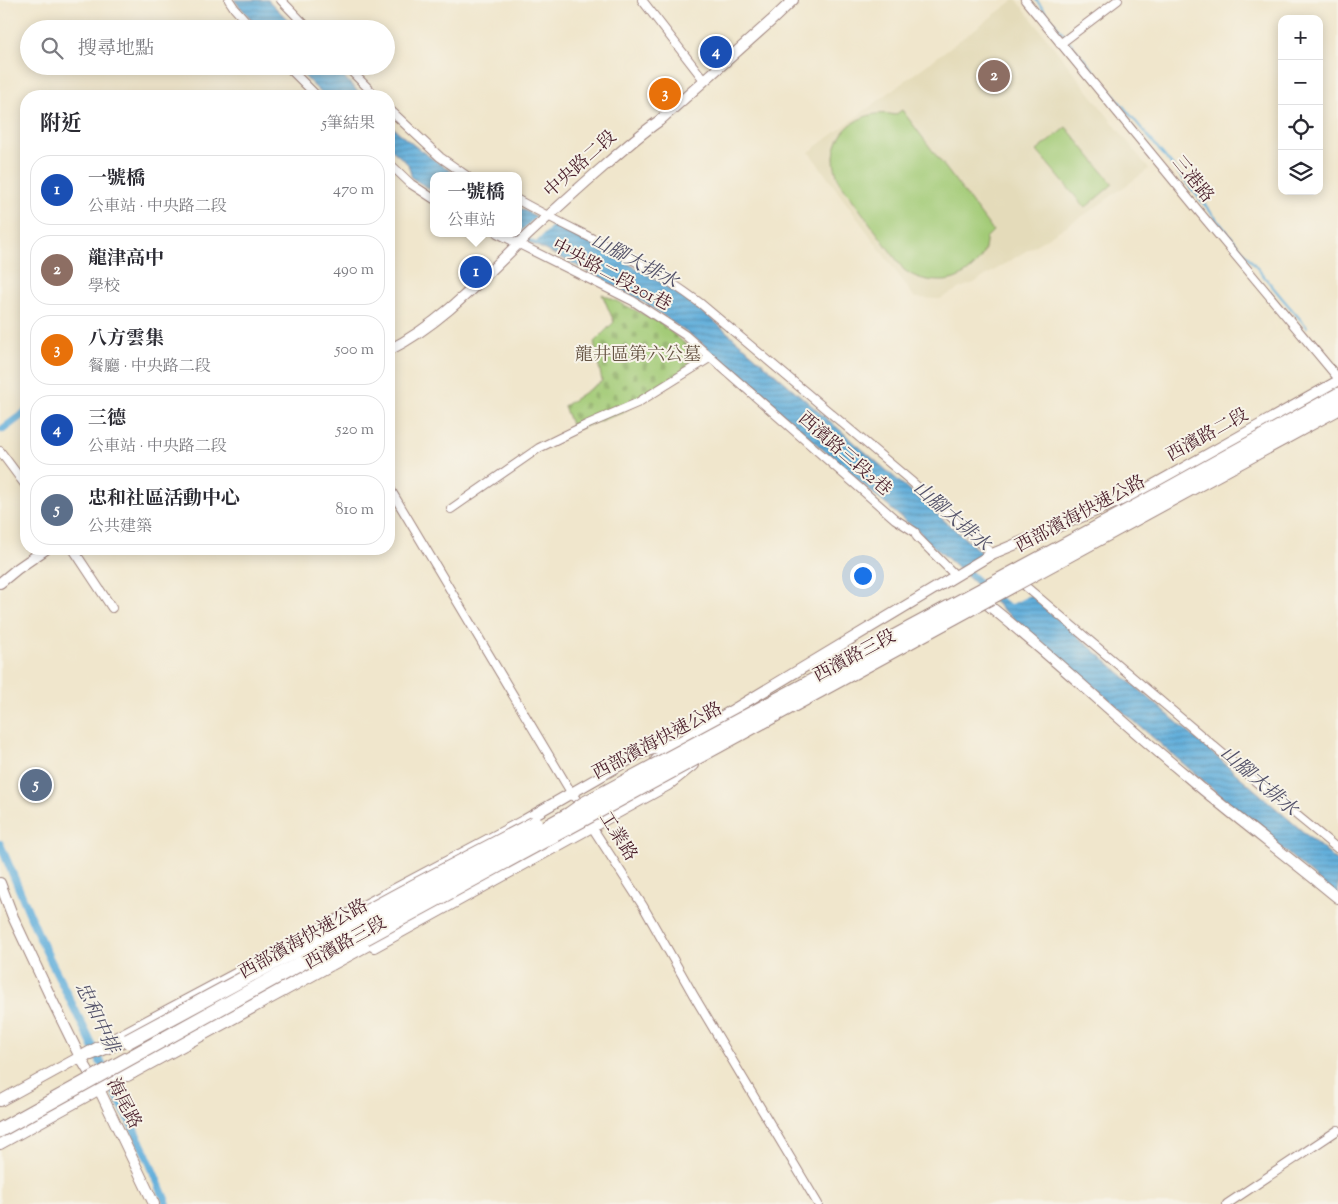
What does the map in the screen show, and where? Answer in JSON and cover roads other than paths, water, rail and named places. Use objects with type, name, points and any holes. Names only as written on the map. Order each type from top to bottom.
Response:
[{"type":"highway","name":"西部濱海快速公路","points":[[0,1130],[570,814],[1150,500],[1338,395]]},
{"type":"highway","name":"西部濱海快速公路","points":[[0,1137],[1338,408]]},
{"type":"highway","points":[[128,1041],[431,877],[568,807],[584,807]]},
{"type":"highway","points":[[122,1076],[508,868],[536,846]]},
{"type":"street","points":[[229,0],[245,20]]},
{"type":"street","points":[[281,0],[300,20]]},
{"type":"street","points":[[642,0],[704,80]]},
{"type":"street","name":"中央路二段","points":[[395,347],[447,311],[642,132],[659,121],[794,0]]},
{"type":"street","name":"三港路","points":[[1025,0],[1338,380]]},
{"type":"street","points":[[1060,44],[1118,0]]},
{"type":"street","points":[[297,75],[311,90]]},
{"type":"street","points":[[355,75],[370,90]]},
{"type":"street","points":[[395,115],[440,157],[461,172]]},
{"type":"street","points":[[395,169],[411,184],[430,196]]},
{"type":"street","points":[[522,202],[642,264],[700,303],[911,481],[992,554]]},
{"type":"street","name":"中央路二段201巷","points":[[505,237],[633,301],[685,335],[711,357]]},
{"type":"street","points":[[451,509],[539,448],[586,424],[637,403],[711,357]]},
{"type":"street","name":"西濱路三段2巷","points":[[711,357],[895,519],[914,532],[955,576]]},
{"type":"street","name":"西濱路二段","points":[[955,576],[992,554],[1139,493],[1338,380]]},
{"type":"street","points":[[1338,413],[1218,481],[1024,585],[1338,849]]},
{"type":"street","points":[[0,451],[20,478]]},
{"type":"street","name":"工業路","points":[[395,497],[572,794],[584,807],[592,826],[643,906],[694,996],[818,1204]]},
{"type":"street","points":[[0,582],[37,555]]},
{"type":"street","points":[[77,555],[112,608]]},
{"type":"street","name":"西濱路三段","points":[[619,790],[680,741],[955,576]]},
{"type":"street","name":"西濱路三段","points":[[0,1124],[574,818],[584,807],[619,790],[701,758],[1024,585]]},
{"type":"street","points":[[987,604],[1028,636],[1188,778],[1338,898]]},
{"type":"street","name":"西濱路三段","points":[[0,1101],[102,1049],[572,794],[641,753],[680,741]]},
{"type":"street","name":"西濱路三段","points":[[0,1144],[122,1076],[145,1070],[170,1058],[503,877],[668,785],[701,758]]},
{"type":"street","name":"海尾路","points":[[0,883],[13,917],[87,1055],[92,1074],[102,1088],[154,1204]]},
{"type":"street","points":[[122,1076],[175,1030]]},
{"type":"street","points":[[102,1049],[128,1041]]},
{"type":"street","points":[[1227,1204],[1338,1130]]},
{"type":"water","points":[[234,0],[268,0],[288,20],[252,20]]},
{"type":"water","points":[[303,75],[342,75],[356,90],[318,90]]},
{"type":"water","points":[[395,129],[413,145],[452,172],[430,172],[430,189],[412,178],[408,164],[395,152]]},
{"type":"water","points":[[522,209],[646,273],[713,320],[1338,862],[1338,897],[1001,608],[923,537],[921,533],[861,483],[703,344],[648,305],[572,263],[518,237],[522,237]]},
{"type":"waterway","points":[[1036,0],[1066,37]]},
{"type":"waterway","points":[[1069,41],[1307,327]]},
{"type":"waterway","points":[[3,429],[20,416]]},
{"type":"waterway","name":"忠和中排","points":[[0,844],[41,941],[146,1154],[167,1204]]},
{"type":"place","name":"三德","points":[[716,52]]},
{"type":"place","name":"龍津高中","points":[[994,76]]},
{"type":"place","name":"八方雲集","points":[[665,94]]},
{"type":"place","name":"一號橋","points":[[476,272]]},
{"type":"place","name":"忠和社區活動中心","points":[[36,785]]},
{"type":"water label","name":"山腳大排水","points":[[634,262]]},
{"type":"water label","name":"山腳大排水","points":[[951,517]]},
{"type":"water label","name":"山腳大排水","points":[[1258,782]]},
{"type":"park label","name":"龍井區第六公墓","points":[[638,356]]}]
